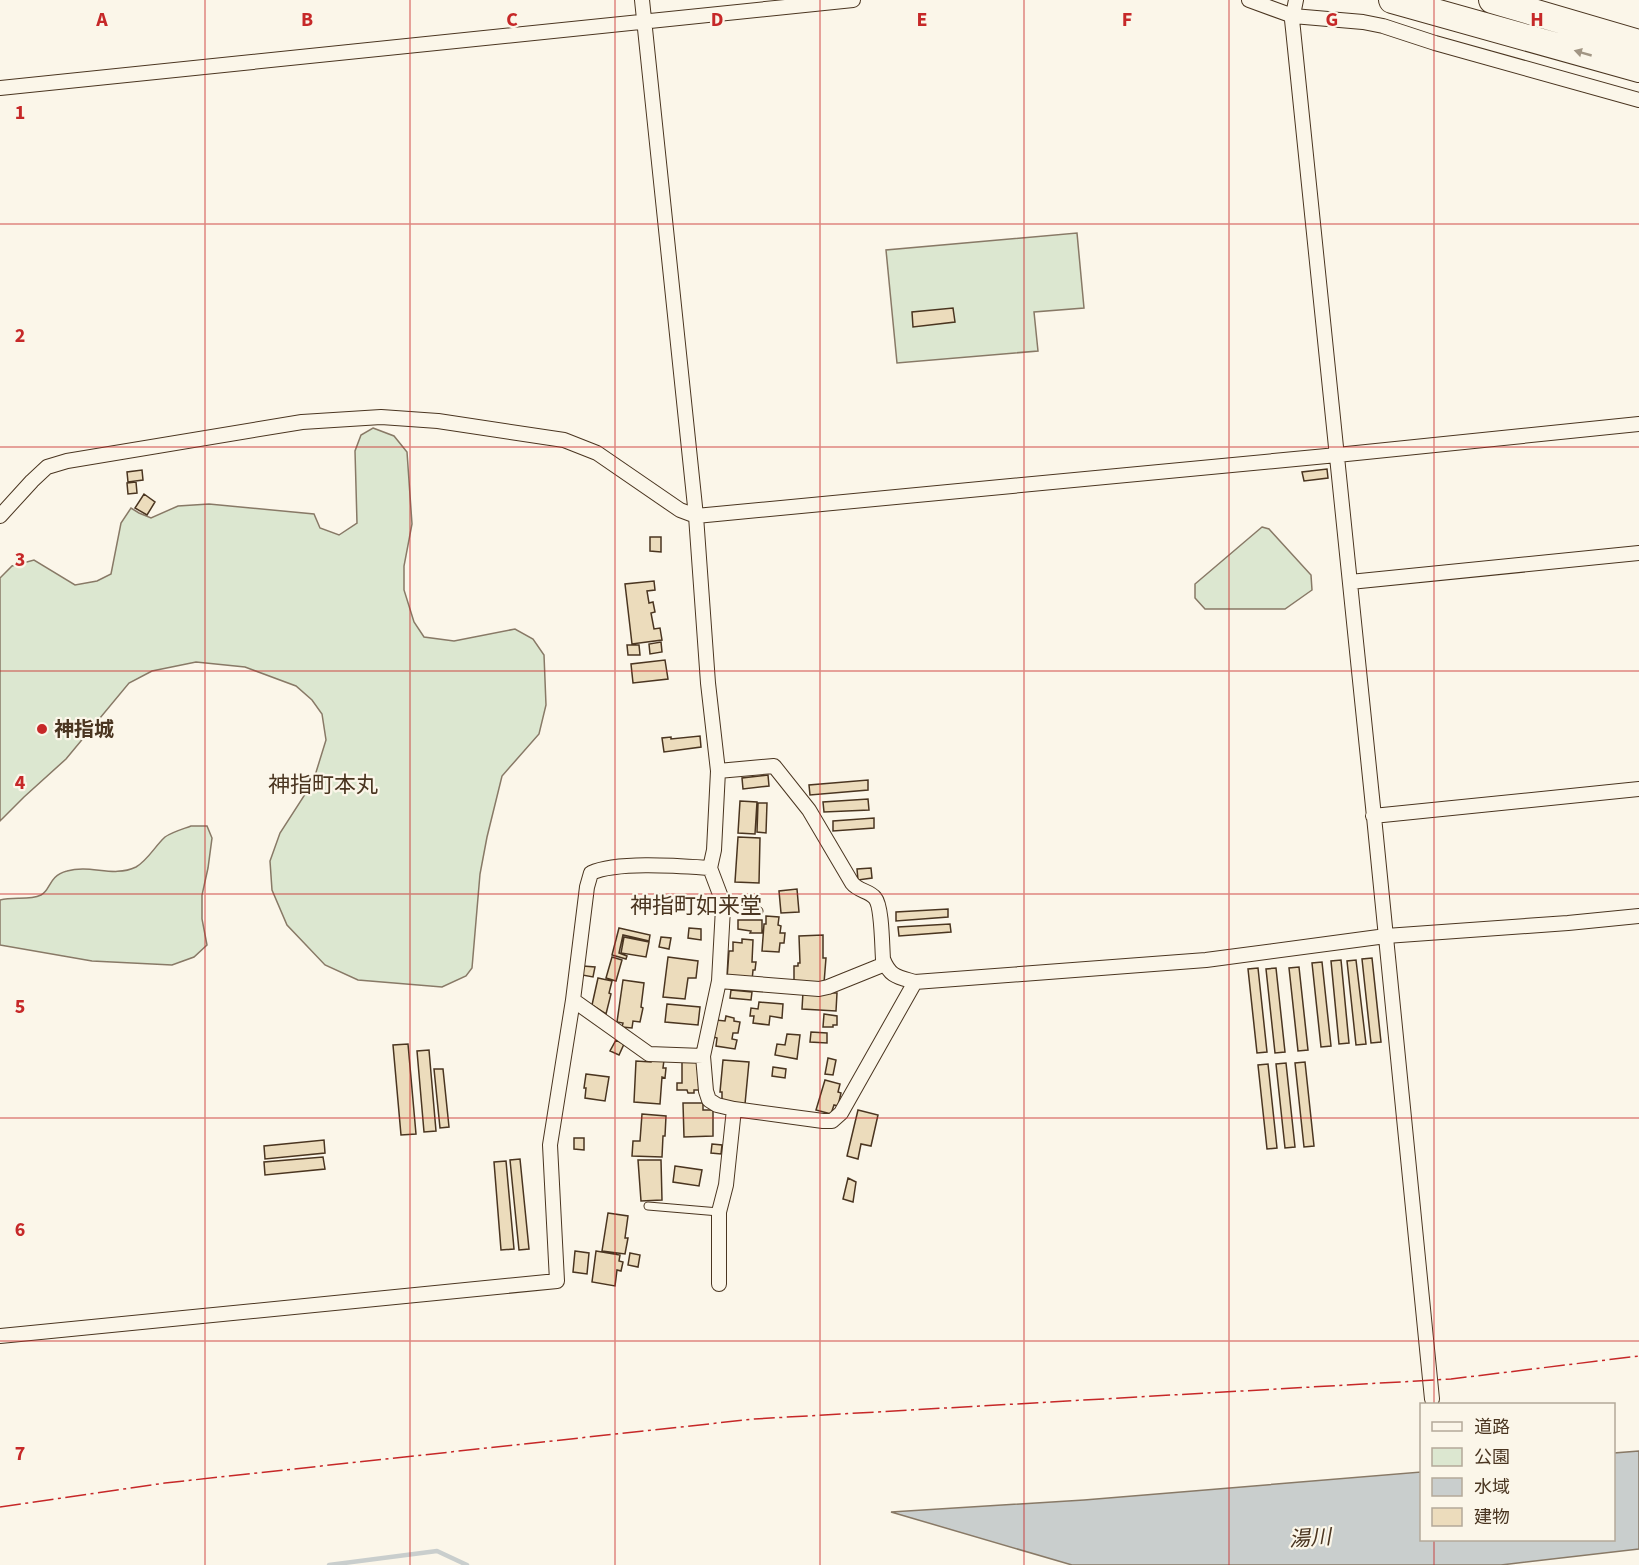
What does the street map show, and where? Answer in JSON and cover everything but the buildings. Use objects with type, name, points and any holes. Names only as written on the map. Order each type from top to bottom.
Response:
[{"type":"highway","points":[[1392,0],[1639,69]]},
{"type":"highway","points":[[1492,0],[1639,43]]},
{"type":"street","points":[[642,0],[696,516],[708,683],[718,771],[714,850],[710,868],[722,906],[719,981],[703,1056],[709,1100],[717,1105],[734,1108],[832,1121],[841,1113],[915,982]]},
{"type":"street","points":[[0,88],[853,0]]},
{"type":"street","points":[[1249,0],[1293,16],[1363,21],[1383,26],[1435,43],[1639,100]]},
{"type":"street","points":[[1296,0],[1293,29],[1432,1399]]},
{"type":"street","points":[[0,516],[47,467],[67,461],[302,422],[381,417],[438,421],[564,440],[597,453],[680,510],[696,516],[1639,424]]},
{"type":"street","points":[[1350,582],[1639,553]]},
{"type":"street","points":[[718,771],[774,766],[810,810],[856,889],[874,896],[879,905],[885,964],[895,976],[915,982],[1206,960],[1386,936],[1639,916]]},
{"type":"street","points":[[1373,816],[1639,789]]},
{"type":"street","points":[[0,1336],[557,1281],[550,1145],[573,1000],[587,887],[591,873],[603,868],[634,866],[710,868]]},
{"type":"street","points":[[719,981],[819,988],[828,987],[885,964]]},
{"type":"street","points":[[573,1000],[649,1054],[703,1056]]},
{"type":"street","points":[[719,1284],[719,1212],[726,1185],[734,1108]]},
{"type":"lane","points":[[722,906],[759,911]]},
{"type":"lane","points":[[648,1206],[719,1212]]},
{"type":"green space","points":[[1077,233],[1084,308],[1034,312],[1038,351],[897,363],[886,250]]},
{"type":"green space","points":[[373,428],[394,436],[407,452],[412,524],[404,566],[404,590],[414,622],[424,637],[454,641],[515,629],[533,639],[544,655],[546,705],[539,734],[502,776],[487,837],[480,874],[472,968],[466,976],[442,987],[358,980],[325,965],[287,925],[272,890],[270,861],[280,833],[313,782],[326,740],[322,714],[312,700],[296,686],[245,667],[196,662],[152,671],[129,683],[66,759],[0,821],[0,578],[12,566],[34,560],[75,585],[97,581],[111,574],[121,523],[131,508],[151,518],[178,506],[209,504],[314,514],[320,528],[339,535],[357,523],[355,451],[361,435]]},
{"type":"green space","points":[[1262,527],[1269,529],[1311,575],[1312,590],[1285,609],[1205,609],[1195,598],[1195,584]]},
{"type":"green space","points":[[191,826],[207,826],[212,838],[202,895],[202,919],[207,945],[194,957],[172,965],[92,961],[0,945],[0,900],[41,895],[56,876],[67,871],[85,869],[119,871],[136,867],[165,837]]},
{"type":"water","points":[[1639,1451],[1639,1549],[1501,1565],[1072,1565],[891,1512],[1084,1500],[1420,1472],[1420,1541],[1615,1541],[1615,1453]]},
{"type":"waterway","name":"湯川","points":[[329,1565],[437,1551],[467,1565]]},
{"type":"power","points":[[0,1507],[165,1483],[754,1419],[1451,1379],[1639,1356]]},
{"type":"place","name":"神指城","points":[[42,729]]},
{"type":"district","name":"神指町本丸","points":[[323,784]]},
{"type":"district","name":"神指町如来堂","points":[[696,905]]}]
